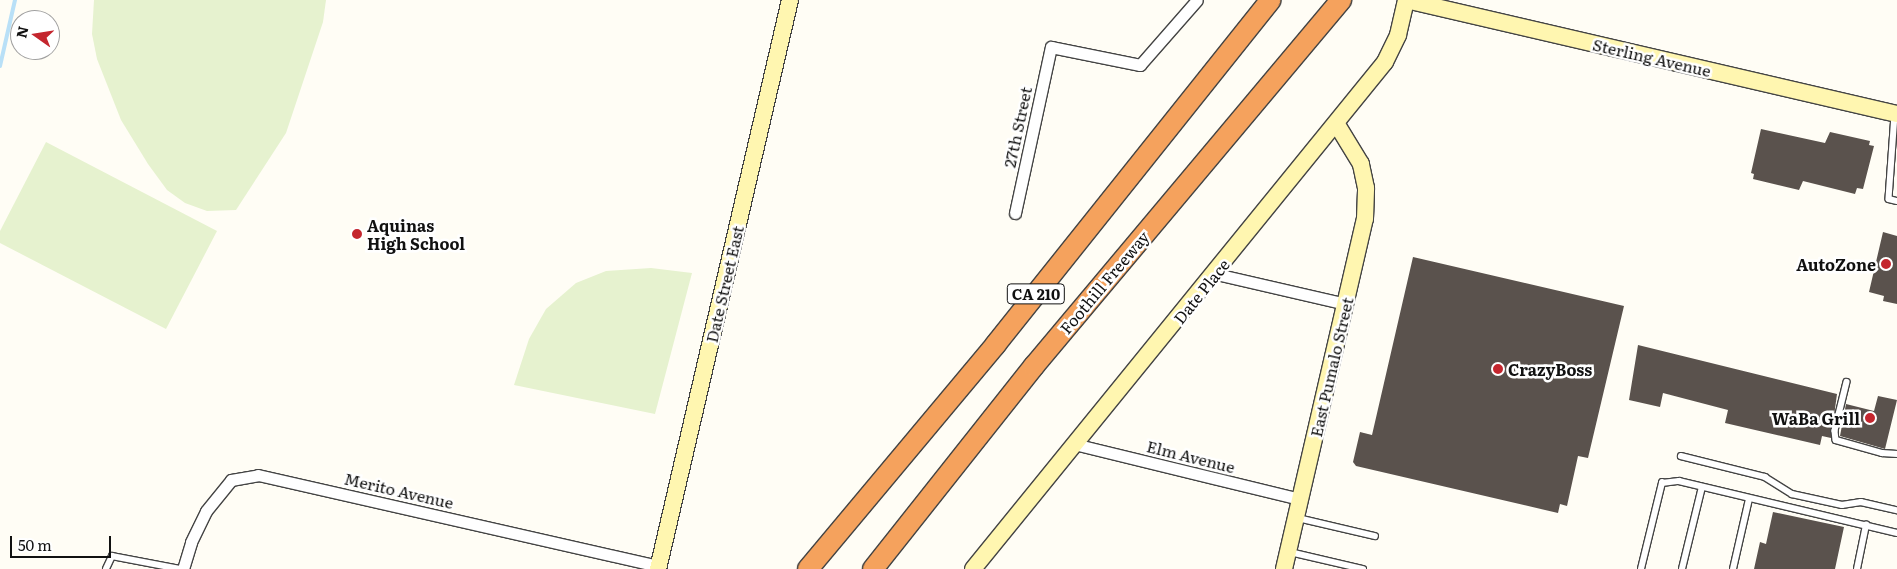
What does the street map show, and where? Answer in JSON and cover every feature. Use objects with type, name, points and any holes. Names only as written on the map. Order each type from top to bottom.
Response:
[{"type":"highway","name":"Foothill Freeway","points":[[873,569],[1034,366],[1341,0]]},
{"type":"highway","name":"CA 210","points":[[808,569],[996,344],[1265,7]]},
{"type":"street","name":"Date Street East","points":[[658,568],[790,0]]},
{"type":"street","name":"27th Street","points":[[1015,213],[1050,47],[1140,65],[1197,0]]},
{"type":"street","name":"Sterling Avenue","points":[[1406,0],[1896,113]]},
{"type":"street","name":"Date Place","points":[[974,569],[1074,444],[1216,274],[1385,62],[1398,35],[1406,0]]},
{"type":"street","name":"East Pumalo Street","points":[[1284,569],[1366,219],[1366,188],[1361,164],[1336,123]]},
{"type":"street","points":[[1216,274],[1346,304]]},
{"type":"street","name":"Elm Avenue","points":[[1074,444],[1300,499]]},
{"type":"street","name":"Merito Avenue","points":[[182,569],[191,542],[206,511],[231,480],[258,475],[658,568]]},
{"type":"lane","points":[[1896,113],[1889,199],[1897,201]]},
{"type":"lane","points":[[1847,382],[1835,431],[1836,440],[1882,453],[1897,454]]},
{"type":"lane","points":[[1681,456],[1765,477],[1792,494],[1842,505],[1861,502],[1897,510]]},
{"type":"lane","points":[[1641,569],[1662,483],[1679,481],[1897,533]]},
{"type":"lane","points":[[1682,569],[1702,487]]},
{"type":"lane","points":[[1733,569],[1749,499]]},
{"type":"lane","points":[[1296,517],[1375,536]]},
{"type":"lane","points":[[1856,569],[1866,525]]},
{"type":"lane","points":[[1288,551],[1363,569]]},
{"type":"lane","points":[[106,569],[112,556],[182,569]]},
{"type":"green space","points":[[94,0],[326,0],[323,22],[286,133],[236,210],[207,211],[185,203],[167,190],[148,164],[121,120],[97,59],[92,34]]},
{"type":"green space","points":[[46,142],[217,231],[166,329],[0,243],[0,231]]},
{"type":"green space","points":[[651,268],[692,273],[655,414],[514,385],[529,339],[546,309],[576,283],[606,271]]},
{"type":"building","points":[[1761,129],[1825,143],[1830,132],[1870,141],[1869,145],[1874,146],[1863,189],[1857,188],[1855,194],[1803,181],[1799,190],[1753,179],[1754,174],[1751,173]]},
{"type":"building","name":"AutoZone","points":[[1883,232],[1897,236],[1897,304],[1883,301],[1884,296],[1869,292]]},
{"type":"building","name":"CrazyBoss","points":[[1413,257],[1624,306],[1588,458],[1578,456],[1567,506],[1560,504],[1558,513],[1356,466],[1353,462],[1360,432],[1372,435]]},
{"type":"building","points":[[1638,345],[1837,394],[1831,438],[1822,436],[1820,445],[1725,423],[1728,410],[1663,393],[1660,407],[1629,400]]},
{"type":"building","name":"WaBa Grill","points":[[1878,396],[1897,400],[1885,449],[1840,436],[1846,404],[1874,411]]},
{"type":"building","points":[[1773,512],[1844,527],[1835,569],[1754,569],[1760,542],[1766,544]]},
{"type":"waterway","points":[[0,66],[15,0]]},
{"type":"place","name":"Aquinas High School","points":[[357,234]]},
{"type":"place","name":"AutoZone","points":[[1886,264]]},
{"type":"place","name":"CrazyBoss","points":[[1498,369]]},
{"type":"place","name":"WaBa Grill","points":[[1870,418]]}]
